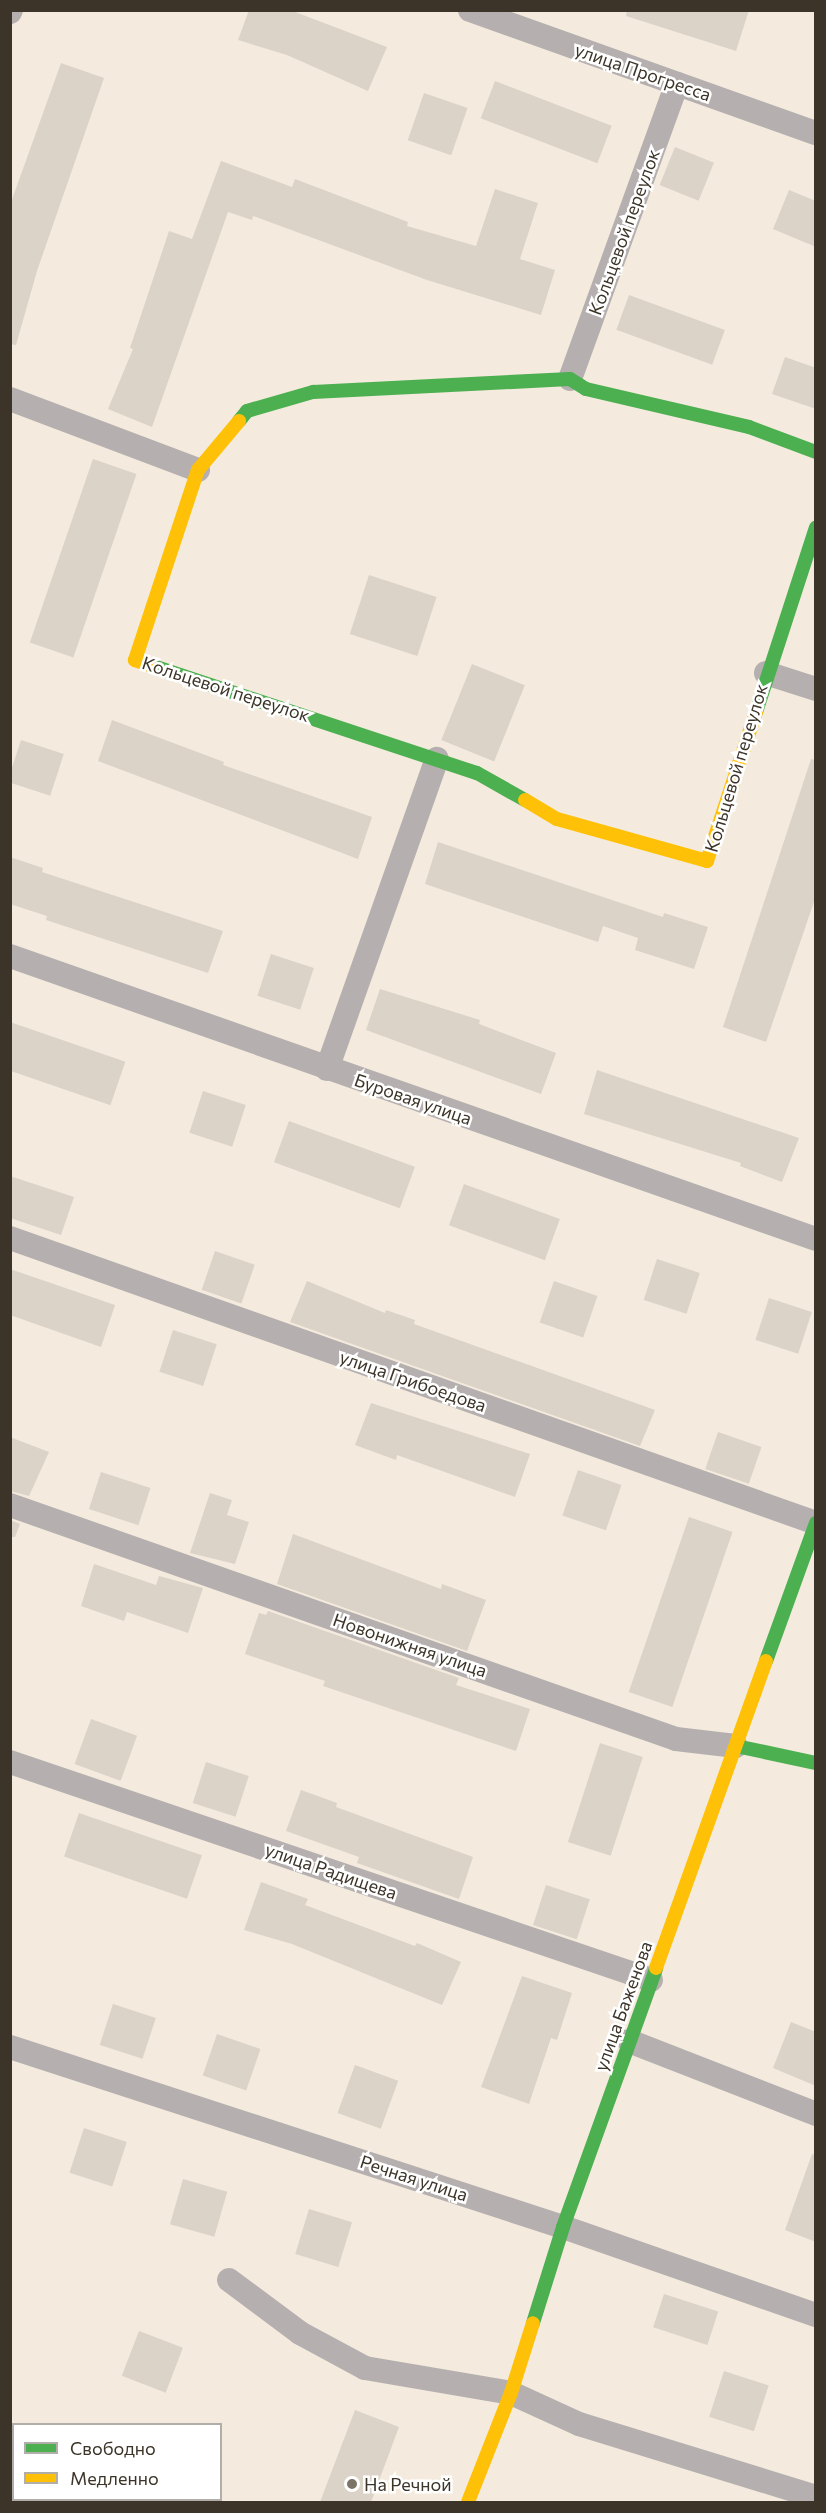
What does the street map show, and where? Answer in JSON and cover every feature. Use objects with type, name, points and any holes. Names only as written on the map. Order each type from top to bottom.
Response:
[{"type":"street","name":"улица Прогресса","points":[[470,10],[816,133]]},
{"type":"street","name":"Кольцевой переулок","points":[[570,379],[677,84]]},
{"type":"street","name":"Кольцевой переулок","points":[[816,452],[749,427],[586,389],[570,379],[313,392],[247,411],[198,470],[135,660],[477,773],[556,819],[707,861],[766,673],[816,527]]},
{"type":"street","points":[[10,399],[198,470]]},
{"type":"street","name":"Кольцевой переулок","points":[[766,673],[816,689]]},
{"type":"street","points":[[327,1069],[437,759]]},
{"type":"street","name":"Буровая улица","points":[[10,956],[816,1239]]},
{"type":"street","name":"улица Грибоедова","points":[[10,1238],[816,1523]]},
{"type":"street","name":"Новонижняя улица","points":[[10,1505],[676,1739],[796,1756],[816,1763]]},
{"type":"street","name":"улица Баженова","points":[[468,2502],[510,2393],[563,2227],[816,1523]]},
{"type":"street","name":"улица Радищева","points":[[10,1762],[651,1980]]},
{"type":"street","points":[[629,2041],[816,2114]]},
{"type":"street","name":"Речная улица","points":[[10,2047],[563,2227],[816,2315]]},
{"type":"street","points":[[229,2280],[300,2333],[365,2367],[510,2393],[579,2424],[816,2497]]},
{"type":"building","points":[[249,10],[290,10],[387,47],[368,91],[287,55],[238,40]]},
{"type":"building","points":[[627,10],[749,10],[736,51],[626,16]]},
{"type":"building","points":[[61,63],[104,78],[37,271],[16,345],[10,344],[10,205]]},
{"type":"building","points":[[495,81],[612,126],[597,163],[481,118]]},
{"type":"building","points":[[424,93],[467,108],[451,155],[408,140]]},
{"type":"building","points":[[675,147],[714,163],[699,201],[660,185]]},
{"type":"building","points":[[221,161],[292,187],[295,179],[408,222],[407,226],[476,246],[495,189],[538,203],[520,259],[555,270],[541,315],[427,280],[253,216],[252,220],[228,212],[152,427],[108,409],[133,349],[130,348],[169,231],[192,239]]},
{"type":"building","points":[[789,190],[816,201],[816,247],[773,229]]},
{"type":"building","points":[[629,295],[725,330],[712,365],[616,330]]},
{"type":"building","points":[[785,357],[816,368],[816,409],[772,394]]},
{"type":"building","points":[[93,459],[136,474],[73,657],[30,642]]},
{"type":"building","points":[[369,575],[437,597],[417,656],[350,634]]},
{"type":"building","points":[[472,664],[525,685],[494,761],[441,740]]},
{"type":"building","points":[[112,720],[224,762],[223,765],[372,817],[358,859],[98,761]]},
{"type":"building","points":[[21,740],[64,754],[50,796],[10,783],[10,774]]},
{"type":"building","points":[[811,759],[816,760],[816,896],[766,1042],[723,1027]]},
{"type":"building","points":[[438,842],[663,917],[664,913],[708,927],[694,969],[635,950],[638,938],[603,926],[598,942],[425,884]]},
{"type":"building","points":[[10,857],[43,868],[42,872],[223,931],[208,973],[46,920],[47,916],[10,904]]},
{"type":"building","points":[[271,954],[314,968],[300,1010],[257,996]]},
{"type":"building","points":[[380,989],[480,1020],[479,1024],[556,1053],[541,1094],[366,1030]]},
{"type":"building","points":[[10,1022],[125,1062],[110,1105],[10,1071]]},
{"type":"building","points":[[597,1070],[799,1138],[782,1182],[740,1166],[741,1163],[584,1114]]},
{"type":"building","points":[[203,1091],[246,1105],[232,1147],[189,1133]]},
{"type":"building","points":[[289,1121],[415,1167],[400,1208],[274,1162]]},
{"type":"building","points":[[10,1176],[74,1197],[61,1235],[10,1218]]},
{"type":"building","points":[[464,1184],[560,1219],[545,1260],[449,1225]]},
{"type":"building","points":[[215,1251],[255,1265],[241,1303],[202,1290]]},
{"type":"building","points":[[657,1259],[700,1273],[687,1314],[644,1300]]},
{"type":"building","points":[[10,1269],[115,1305],[101,1347],[10,1315]]},
{"type":"building","points":[[307,1281],[385,1313],[386,1310],[415,1320],[414,1324],[655,1410],[640,1446],[290,1322]]},
{"type":"building","points":[[554,1281],[597,1296],[583,1338],[540,1323]]},
{"type":"building","points":[[769,1298],[812,1312],[798,1354],[755,1340]]},
{"type":"building","points":[[173,1330],[217,1344],[203,1386],[159,1372]]},
{"type":"building","points":[[371,1403],[530,1454],[515,1497],[397,1455],[396,1460],[355,1445]]},
{"type":"building","points":[[718,1432],[761,1447],[749,1484],[705,1469]]},
{"type":"building","points":[[10,1437],[49,1452],[29,1496],[10,1491]]},
{"type":"building","points":[[578,1470],[621,1485],[606,1530],[562,1515]]},
{"type":"building","points":[[101,1472],[150,1488],[138,1525],[89,1509]]},
{"type":"building","points":[[210,1493],[232,1500],[227,1515],[249,1522],[235,1564],[190,1553]]},
{"type":"building","points":[[689,1517],[732,1532],[672,1707],[629,1692]]},
{"type":"building","points":[[10,1520],[20,1524],[15,1537],[10,1537]]},
{"type":"building","points":[[293,1534],[441,1589],[442,1584],[486,1600],[467,1651],[277,1584]]},
{"type":"building","points":[[94,1564],[156,1585],[159,1576],[203,1588],[188,1633],[127,1612],[124,1621],[81,1606]]},
{"type":"building","points":[[268,1611],[459,1678],[456,1685],[530,1709],[516,1751],[323,1686],[325,1681],[245,1654],[259,1613],[266,1615]]},
{"type":"building","points":[[91,1719],[137,1736],[121,1781],[75,1764]]},
{"type":"building","points":[[600,1743],[643,1757],[611,1856],[568,1842]]},
{"type":"building","points":[[206,1762],[249,1776],[236,1817],[193,1803]]},
{"type":"building","points":[[301,1790],[337,1803],[336,1807],[473,1857],[459,1899],[357,1863],[359,1857],[286,1831]]},
{"type":"building","points":[[79,1813],[202,1855],[187,1899],[64,1856]]},
{"type":"building","points":[[261,1882],[308,1899],[305,1905],[415,1946],[417,1943],[461,1962],[442,2005],[292,1944],[244,1930]]},
{"type":"building","points":[[546,1885],[590,1899],[577,1939],[533,1925]]},
{"type":"building","points":[[522,1976],[572,1993],[557,2040],[551,2038],[529,2104],[481,2087]]},
{"type":"building","points":[[113,2004],[156,2018],[143,2059],[100,2045]]},
{"type":"building","points":[[791,2022],[816,2032],[816,2086],[773,2068]]},
{"type":"building","points":[[217,2034],[260,2049],[246,2091],[203,2076]]},
{"type":"building","points":[[355,2065],[398,2081],[381,2129],[338,2113]]},
{"type":"building","points":[[84,2128],[127,2142],[112,2187],[69,2173]]},
{"type":"building","points":[[812,2154],[816,2155],[816,2242],[785,2230]]},
{"type":"building","points":[[183,2179],[227,2192],[214,2237],[170,2224]]},
{"type":"building","points":[[309,2209],[352,2222],[338,2267],[295,2254]]},
{"type":"building","points":[[664,2294],[718,2312],[707,2345],[653,2327]]},
{"type":"building","points":[[139,2331],[183,2348],[166,2393],[122,2376]]},
{"type":"building","points":[[724,2371],[769,2386],[754,2431],[709,2417]]},
{"type":"building","points":[[355,2410],[399,2427],[371,2502],[320,2502]]},
{"type":"traffic: fast","points":[[239,421],[247,411],[313,392],[570,379],[586,389],[749,427],[816,452]]},
{"type":"traffic: fast","points":[[756,712],[816,527]]},
{"type":"traffic: fast","points":[[150,665],[477,773],[525,800]]},
{"type":"traffic: fast","points":[[766,1661],[816,1523]]},
{"type":"traffic: fast","points":[[736,1746],[816,1763]]},
{"type":"traffic: fast","points":[[533,2323],[563,2227],[656,1968]]},
{"type":"traffic: slow","points":[[150,665],[135,660],[198,470],[239,421]]},
{"type":"traffic: slow","points":[[525,800],[557,819],[707,861],[756,712]]},
{"type":"traffic: slow","points":[[656,1968],[766,1661]]},
{"type":"traffic: slow","points":[[468,2502],[511,2393],[533,2323]]},
{"type":"place","name":"На Речной","points":[[352,2484]]}]
